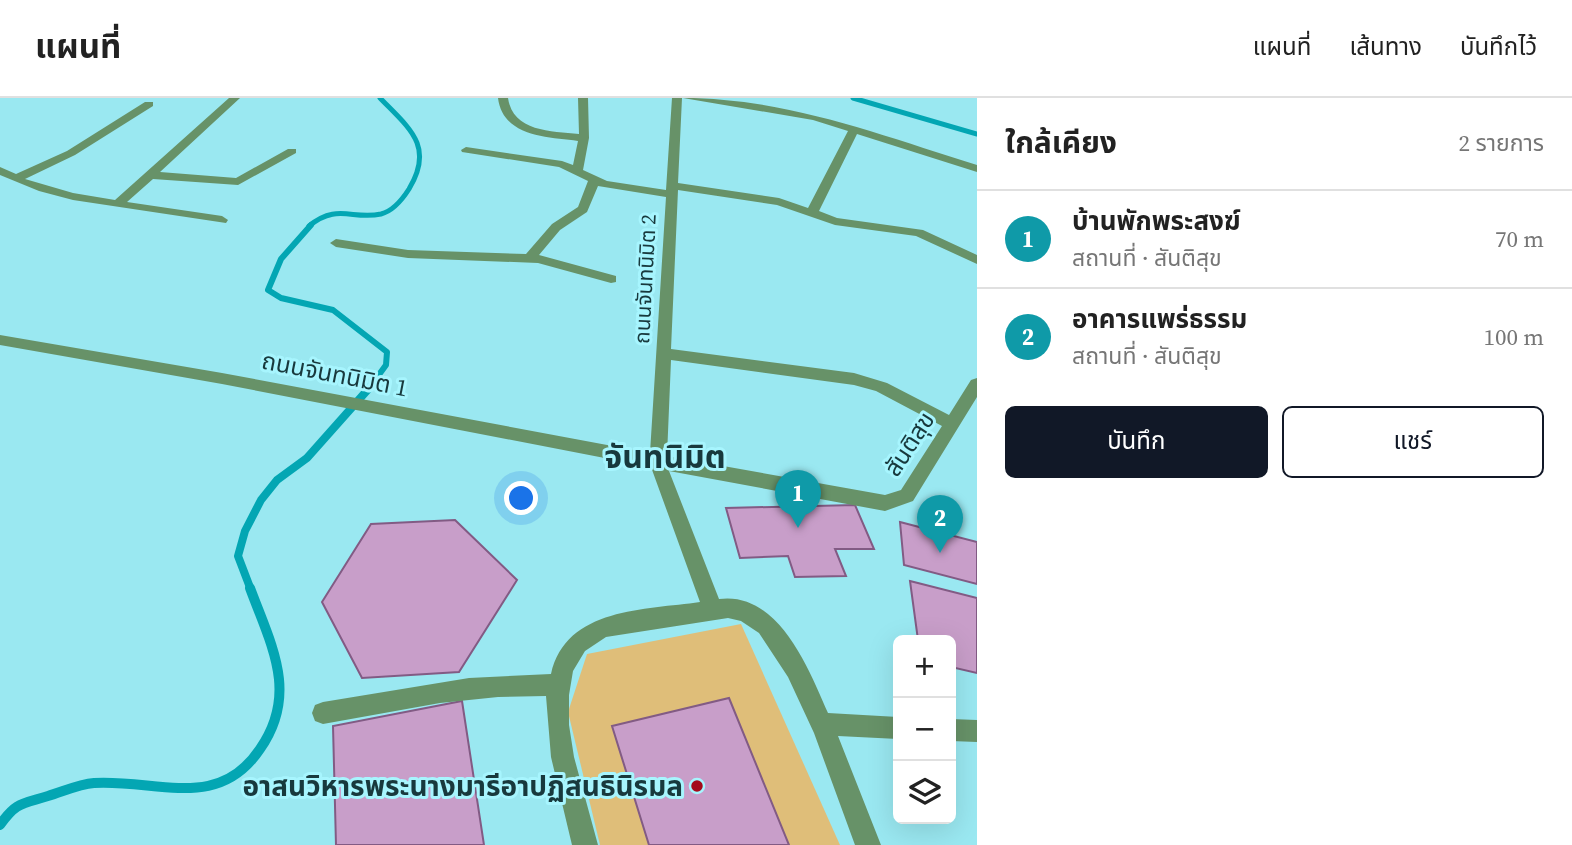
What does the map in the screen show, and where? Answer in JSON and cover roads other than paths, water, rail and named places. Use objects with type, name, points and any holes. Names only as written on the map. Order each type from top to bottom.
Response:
[{"type":"street","points":[[119,203],[235,98]]},
{"type":"street","points":[[503,98],[502,110],[508,118],[520,125],[534,131],[584,138]]},
{"type":"street","points":[[577,171],[584,138],[583,98]]},
{"type":"street","name":"ถนนจันทนิมิต 2","points":[[658,464],[677,98]]},
{"type":"street","points":[[688,98],[764,107],[853,130],[977,169]]},
{"type":"street","points":[[15,180],[71,153],[149,104]]},
{"type":"street","points":[[812,213],[853,130]]},
{"type":"street","points":[[466,150],[562,164],[594,181],[779,202],[835,221],[919,233],[977,260]]},
{"type":"street","points":[[149,175],[238,182],[292,151]]},
{"type":"street","points":[[0,170],[15,180],[56,192],[222,220]]},
{"type":"street","points":[[530,258],[556,227],[583,209],[594,181]]},
{"type":"street","points":[[336,243],[375,253],[530,258],[611,279]]},
{"type":"street","name":"ถนนจันทนิมิต 1","points":[[0,340],[179,369],[658,464]]},
{"type":"street","points":[[662,353],[854,379],[881,387],[952,424]]},
{"type":"street","name":"สันติสุข","points":[[658,464],[885,503],[907,496],[977,384]]},
{"type":"street","points":[[658,464],[713,609]]},
{"type":"street","points":[[585,845],[558,724],[557,685],[562,666],[573,646],[584,635],[603,627],[713,609],[739,610],[765,624],[782,646],[820,724],[868,845]]},
{"type":"street","points":[[323,713],[429,693],[512,684],[557,685]]},
{"type":"street","points":[[820,724],[893,728]]},
{"type":"street","points":[[956,730],[977,731]]},
{"type":"waterway","points":[[309,226],[328,215],[385,213],[397,204],[409,189],[420,161],[419,149],[409,129],[380,98]]},
{"type":"waterway","points":[[853,98],[977,134]]},
{"type":"waterway","points":[[311,225],[281,259],[268,290],[281,298],[333,310],[387,352],[386,365],[370,387]]},
{"type":"waterway","points":[[251,590],[238,556],[245,531],[261,500],[277,480],[307,458],[371,386]]},
{"type":"waterway","points":[[0,825],[20,805],[82,785],[117,783],[185,788],[206,786],[225,780],[243,768],[260,749],[272,728],[280,688],[273,649],[250,588]]},
{"type":"place","name":"บ้านพักพระสงฆ์","points":[[798,528]]},
{"type":"place","name":"อาคารแพร่ธรรม","points":[[940,553]]},
{"type":"place","name":"อาสนวิหารพระนางมารีอาปฏิสนธินิรมล","points":[[697,786]]},
{"type":"district","name":"จันทนิมิต","points":[[665,457]]}]
